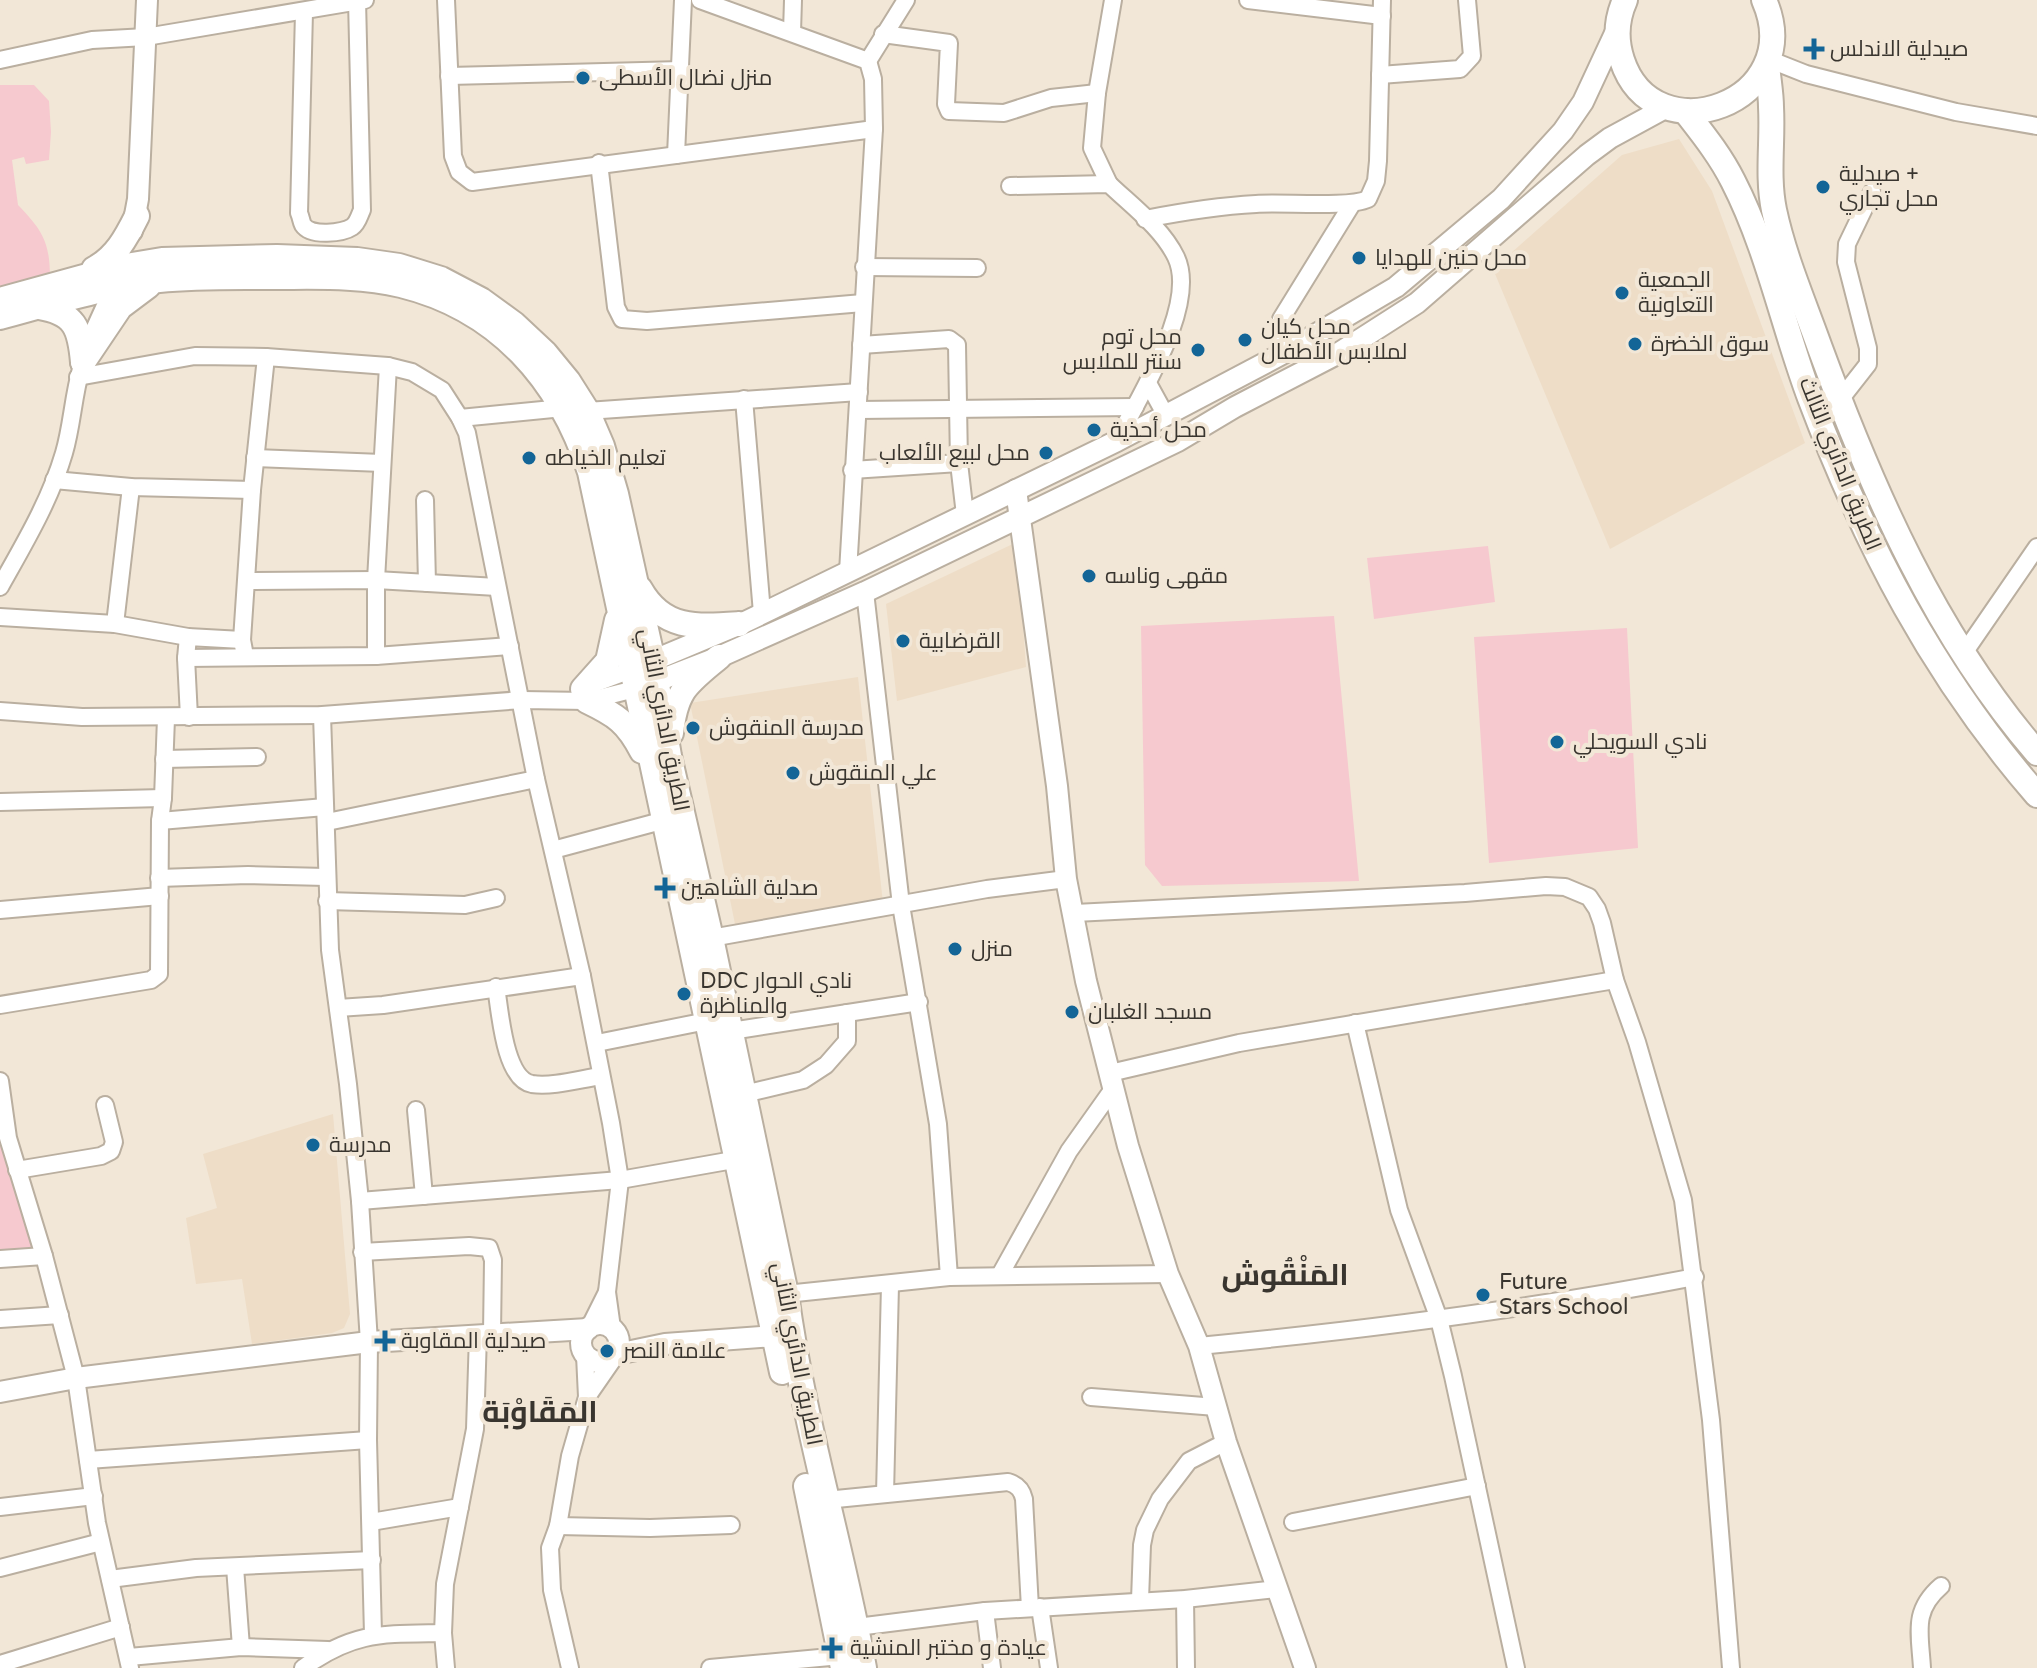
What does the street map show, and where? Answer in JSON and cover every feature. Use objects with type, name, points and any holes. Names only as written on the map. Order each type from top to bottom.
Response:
[{"type":"main road","points":[[1617,29],[1624,1]]},
{"type":"main road","name":"الطريق الدائري الثالث","points":[[1770,6],[1771,46],[1767,62],[1772,108],[1773,206],[1781,241],[1868,475],[1934,605],[1993,699],[2037,753]]},
{"type":"main road","name":"الطريق الدائري الثالث","points":[[1617,29],[1618,48],[1635,84],[1650,97],[1676,109],[1717,153],[1748,212],[1810,397],[1888,580],[1977,723],[2037,795]]},
{"type":"main road","points":[[1676,109],[1713,110],[1739,98],[1767,62]]},
{"type":"main road","points":[[80,370],[120,307],[160,270],[138,246],[137,216]]},
{"type":"main road","points":[[74,281],[112,257],[137,216]]},
{"type":"main road","name":"الطريق الدائري الثاني","points":[[0,300],[74,281],[262,257],[357,260],[399,266],[441,279],[481,300],[514,324],[553,362],[575,409],[602,446],[616,494],[634,578],[644,676],[661,764],[711,938],[786,1294],[784,1336],[842,1662]]},
{"type":"main road","name":"الطريق الدائري الثاني","points":[[0,317],[39,307],[116,278]]},
{"type":"main road","points":[[39,307],[54,309],[74,323],[79,334],[80,370]]},
{"type":"main road","name":"الطريق الدائري الثاني","points":[[575,409],[578,437],[590,472],[618,610],[644,676]]},
{"type":"main road","points":[[634,578],[648,604],[663,616],[699,627],[739,624]]},
{"type":"main road","points":[[618,610],[608,661],[585,695],[630,729],[661,764]]},
{"type":"main road","points":[[661,764],[676,702],[684,687],[719,657]]},
{"type":"main road","name":"الطريق الدائري الثاني","points":[[661,764],[665,820],[707,1021],[857,1627],[864,1668]]},
{"type":"street","points":[[0,587],[30,533],[54,480],[64,451],[80,370],[137,216],[147,0]]},
{"type":"street","points":[[0,60],[92,40],[146,37],[281,7],[304,12],[360,0],[362,210],[355,225],[349,229],[319,233],[309,230],[303,225],[299,213],[304,12]]},
{"type":"street","points":[[446,0],[453,156],[455,166],[465,179],[472,182],[874,129]]},
{"type":"street","points":[[676,155],[683,0]]},
{"type":"street","points":[[792,32],[793,0]]},
{"type":"street","points":[[1113,0],[1097,93],[1092,148],[1109,184],[1165,240],[1183,278],[1177,312],[1148,383],[1117,441]]},
{"type":"street","points":[[1145,219],[1254,204],[1352,204],[1368,199],[1376,181],[1382,8],[1248,0]]},
{"type":"street","points":[[1380,75],[1460,69],[1467,64],[1472,56],[1467,0]]},
{"type":"street","points":[[706,1],[868,61]]},
{"type":"street","points":[[848,572],[874,129],[873,79],[868,61],[883,34],[908,2]]},
{"type":"street","points":[[644,676],[739,624],[1117,441],[1284,353],[1396,287],[1501,199],[1563,131],[1583,102],[1617,29]]},
{"type":"street","points":[[883,34],[949,43],[946,104],[949,111],[955,113],[1004,113],[1051,98],[1097,93]]},
{"type":"street","points":[[1767,62],[1956,112],[2037,126]]},
{"type":"street","points":[[449,76],[681,70]]},
{"type":"street","points":[[0,711],[34,715],[166,718],[322,715],[557,699],[585,695],[719,657],[865,592],[1178,441],[1235,407],[1339,353],[1417,303],[1610,138],[1676,109]]},
{"type":"street","points":[[599,163],[616,307],[622,319],[647,321],[863,303]]},
{"type":"street","points":[[1010,186],[1109,184]]},
{"type":"street","points":[[1839,401],[1868,364],[1868,348],[1846,262],[1847,244],[1872,192]]},
{"type":"street","points":[[1284,353],[1279,326],[1281,319],[1352,204]]},
{"type":"street","points":[[864,267],[977,268]]},
{"type":"street","points":[[861,345],[954,341],[957,348],[959,463],[965,515]]},
{"type":"street","points":[[80,370],[195,356],[266,357],[388,366],[412,372],[442,390],[467,433],[536,779],[597,1043],[620,1180],[607,1292],[614,1330],[620,1343],[615,1356],[587,1397],[570,1456],[558,1526],[550,1548],[552,1590],[570,1668]]},
{"type":"street","points":[[244,648],[252,490],[266,357]]},
{"type":"street","points":[[376,656],[376,580],[388,366]]},
{"type":"street","points":[[1148,383],[1165,414]]},
{"type":"street","points":[[460,418],[859,392]]},
{"type":"street","points":[[744,399],[762,613]]},
{"type":"street","points":[[858,410],[1135,407]]},
{"type":"street","points":[[255,458],[382,463]]},
{"type":"street","points":[[852,470],[959,463]]},
{"type":"street","points":[[54,480],[131,487],[252,490]]},
{"type":"street","points":[[115,624],[131,487]]},
{"type":"street","points":[[1016,490],[1057,786],[1066,879],[1086,981],[1168,1274],[1199,1346],[1226,1442],[1305,1668]]},
{"type":"street","points":[[425,500],[427,583]]},
{"type":"street","points":[[1964,653],[2037,547]]},
{"type":"street","points":[[247,581],[376,580],[497,587]]},
{"type":"street","points":[[865,592],[901,905],[938,1124],[949,1277]]},
{"type":"street","points":[[0,617],[115,624],[244,648],[376,656],[510,646]]},
{"type":"street","points":[[188,637],[189,717]]},
{"type":"street","points":[[186,658],[244,648]]},
{"type":"street","points":[[322,715],[327,901],[360,1201],[369,1342],[373,1634]]},
{"type":"street","points":[[0,1005],[154,979],[159,974],[160,821],[166,718]]},
{"type":"street","points":[[164,759],[257,757]]},
{"type":"street","points":[[160,821],[326,814],[536,779]]},
{"type":"street","points":[[0,802],[163,798]]},
{"type":"street","points":[[553,850],[665,820]]},
{"type":"street","points":[[159,878],[248,875],[326,877]]},
{"type":"street","points":[[711,938],[987,889],[1066,879]]},
{"type":"street","points":[[1075,913],[1465,893],[1525,887],[1565,887],[1589,897],[1597,909],[1615,980],[1637,1042],[1683,1200],[1711,1420],[1731,1668]]},
{"type":"street","points":[[0,910],[160,896]]},
{"type":"street","points":[[327,901],[465,905],[496,898]]},
{"type":"street","points":[[338,1008],[383,1005],[582,976]]},
{"type":"street","points":[[1000,1275],[1112,1081],[1239,1043],[1615,980]]},
{"type":"street","points":[[496,987],[510,1061],[521,1079],[529,1084],[542,1084],[601,1076]]},
{"type":"street","points":[[731,1031],[919,1002]]},
{"type":"street","points":[[744,1094],[803,1080],[826,1065],[847,1041],[847,1013]]},
{"type":"street","points":[[597,1043],[707,1021]]},
{"type":"street","points":[[1355,1023],[1399,1210],[1439,1319],[1516,1668]]},
{"type":"street","points":[[0,1081],[6,1128],[76,1378],[101,1542],[129,1663],[241,1647],[328,1650]]},
{"type":"street","points":[[17,1170],[101,1156],[111,1151],[114,1142],[105,1105]]},
{"type":"street","points":[[416,1110],[424,1196]]},
{"type":"street","points":[[360,1201],[620,1180],[739,1159]]},
{"type":"street","points":[[362,1252],[469,1246],[489,1248],[493,1260],[475,1429],[445,1584],[443,1633],[446,1668]]},
{"type":"street","points":[[0,1259],[44,1256]]},
{"type":"street","points":[[786,1294],[949,1277],[1168,1274]]},
{"type":"street","points":[[1199,1346],[1362,1330],[1579,1300],[1695,1277]]},
{"type":"street","points":[[885,1494],[890,1285]]},
{"type":"street","points":[[587,1397],[583,1335],[607,1292]]},
{"type":"street","points":[[0,1319],[60,1315]]},
{"type":"street","points":[[0,1392],[76,1378],[369,1342],[544,1333],[605,1324],[614,1330],[665,1344]]},
{"type":"street","points":[[544,1333],[598,1363],[665,1344],[784,1336]]},
{"type":"street","points":[[1091,1397],[1216,1407]]},
{"type":"street","points":[[88,1460],[368,1440]]},
{"type":"street","points":[[1140,1600],[1142,1545],[1145,1530],[1160,1499],[1189,1461],[1226,1442]]},
{"type":"street","points":[[826,1500],[1008,1482],[1019,1488],[1024,1499],[1035,1607],[1049,1668]]},
{"type":"street","points":[[1293,1522],[1477,1486]]},
{"type":"street","points":[[0,1507],[94,1496]]},
{"type":"street","points":[[371,1522],[460,1507]]},
{"type":"street","points":[[558,1526],[650,1528],[731,1525]]},
{"type":"street","points":[[0,1568],[101,1542]]},
{"type":"street","points":[[110,1579],[196,1568],[372,1560]]},
{"type":"street","points":[[235,1567],[241,1647]]},
{"type":"street","points":[[1922,1668],[1921,1607],[1941,1586]]},
{"type":"street","points":[[857,1627],[985,1611],[1185,1599],[1276,1589]]},
{"type":"street","points":[[1185,1599],[1186,1668]]},
{"type":"street","points":[[985,1611],[992,1668]]},
{"type":"street","points":[[0,1664],[121,1627]]},
{"type":"street","points":[[303,1668],[328,1650],[373,1634],[443,1633]]},
{"type":"street","points":[[710,1668],[842,1662]]},
{"type":"shaded area","points":[[0,85],[34,85],[49,101],[51,132],[49,160],[26,164],[24,157],[12,160],[18,205],[34,222],[43,238],[49,255],[50,279],[0,291]]},
{"type":"shaded area","points":[[1679,139],[1712,191],[1805,443],[1610,549],[1493,269],[1622,155]]},
{"type":"shaded area","points":[[1017,542],[1026,667],[897,701],[886,604]]},
{"type":"shaded area","points":[[1488,546],[1495,602],[1374,619],[1367,558]]},
{"type":"shaded area","points":[[1334,616],[1359,881],[1162,886],[1145,865],[1141,626]]},
{"type":"shaded area","name":"نادي السويحلي","points":[[1627,628],[1638,848],[1489,863],[1474,637]]},
{"type":"shaded area","points":[[858,677],[883,903],[735,924],[690,703]]},
{"type":"shaded area","points":[[333,1114],[350,1314],[344,1328],[332,1333],[252,1344],[242,1279],[196,1284],[186,1218],[217,1208],[203,1154]]},
{"type":"shaded area","points":[[0,1144],[36,1252],[0,1254]]},
{"type":"place","name":"صيدلية الاندلس","points":[[1814,49]]},
{"type":"place","name":"منزل نضال الأسطى","points":[[583,78]]},
{"type":"place","name":"صيدلية + محل تجاري","points":[[1823,187]]},
{"type":"place","name":"محل حنين للهدايا","points":[[1359,258]]},
{"type":"place","name":"الجمعية التعاونية","points":[[1622,293]]},
{"type":"place","name":"محل كيان لملابس الأطفال","points":[[1245,340]]},
{"type":"place","name":"سوق الخضرة","points":[[1635,344]]},
{"type":"place","name":"محل توم سنتر للملابس","points":[[1198,350]]},
{"type":"place","name":"محل أحذية","points":[[1094,430]]},
{"type":"place","name":"محل لبيع الألعاب","points":[[1046,453]]},
{"type":"place","name":"تعليم الخياطه","points":[[529,458]]},
{"type":"place","name":"مقهى وناسه","points":[[1089,576]]},
{"type":"place","name":"القرضابية","points":[[903,641]]},
{"type":"place","name":"مدرسة المنقوش","points":[[693,728]]},
{"type":"place","name":"نادي السويحلي","points":[[1557,742]]},
{"type":"place","name":"علي المنقوش","points":[[793,773]]},
{"type":"place","name":"صدلية الشاهين","points":[[665,888]]},
{"type":"place","name":"منزل","points":[[955,949]]},
{"type":"place","name":"DDC نادي الحوار والمناظرة","points":[[684,994]]},
{"type":"place","name":"مسجد الغلبان","points":[[1072,1012]]},
{"type":"place","name":"مدرسة","points":[[313,1145]]},
{"type":"place","name":"Future Stars School","points":[[1483,1295]]},
{"type":"place","name":"صيدلية المقاوبة","points":[[385,1341]]},
{"type":"place","name":"علامة النصر","points":[[607,1351]]},
{"type":"place","name":"عيادة و مختبر المنشية","points":[[832,1648]]},
{"type":"district","name":"المَنْقُوش","points":[[1285,1275]]},
{"type":"district","name":"المَقَاوْبَة","points":[[540,1412]]}]
